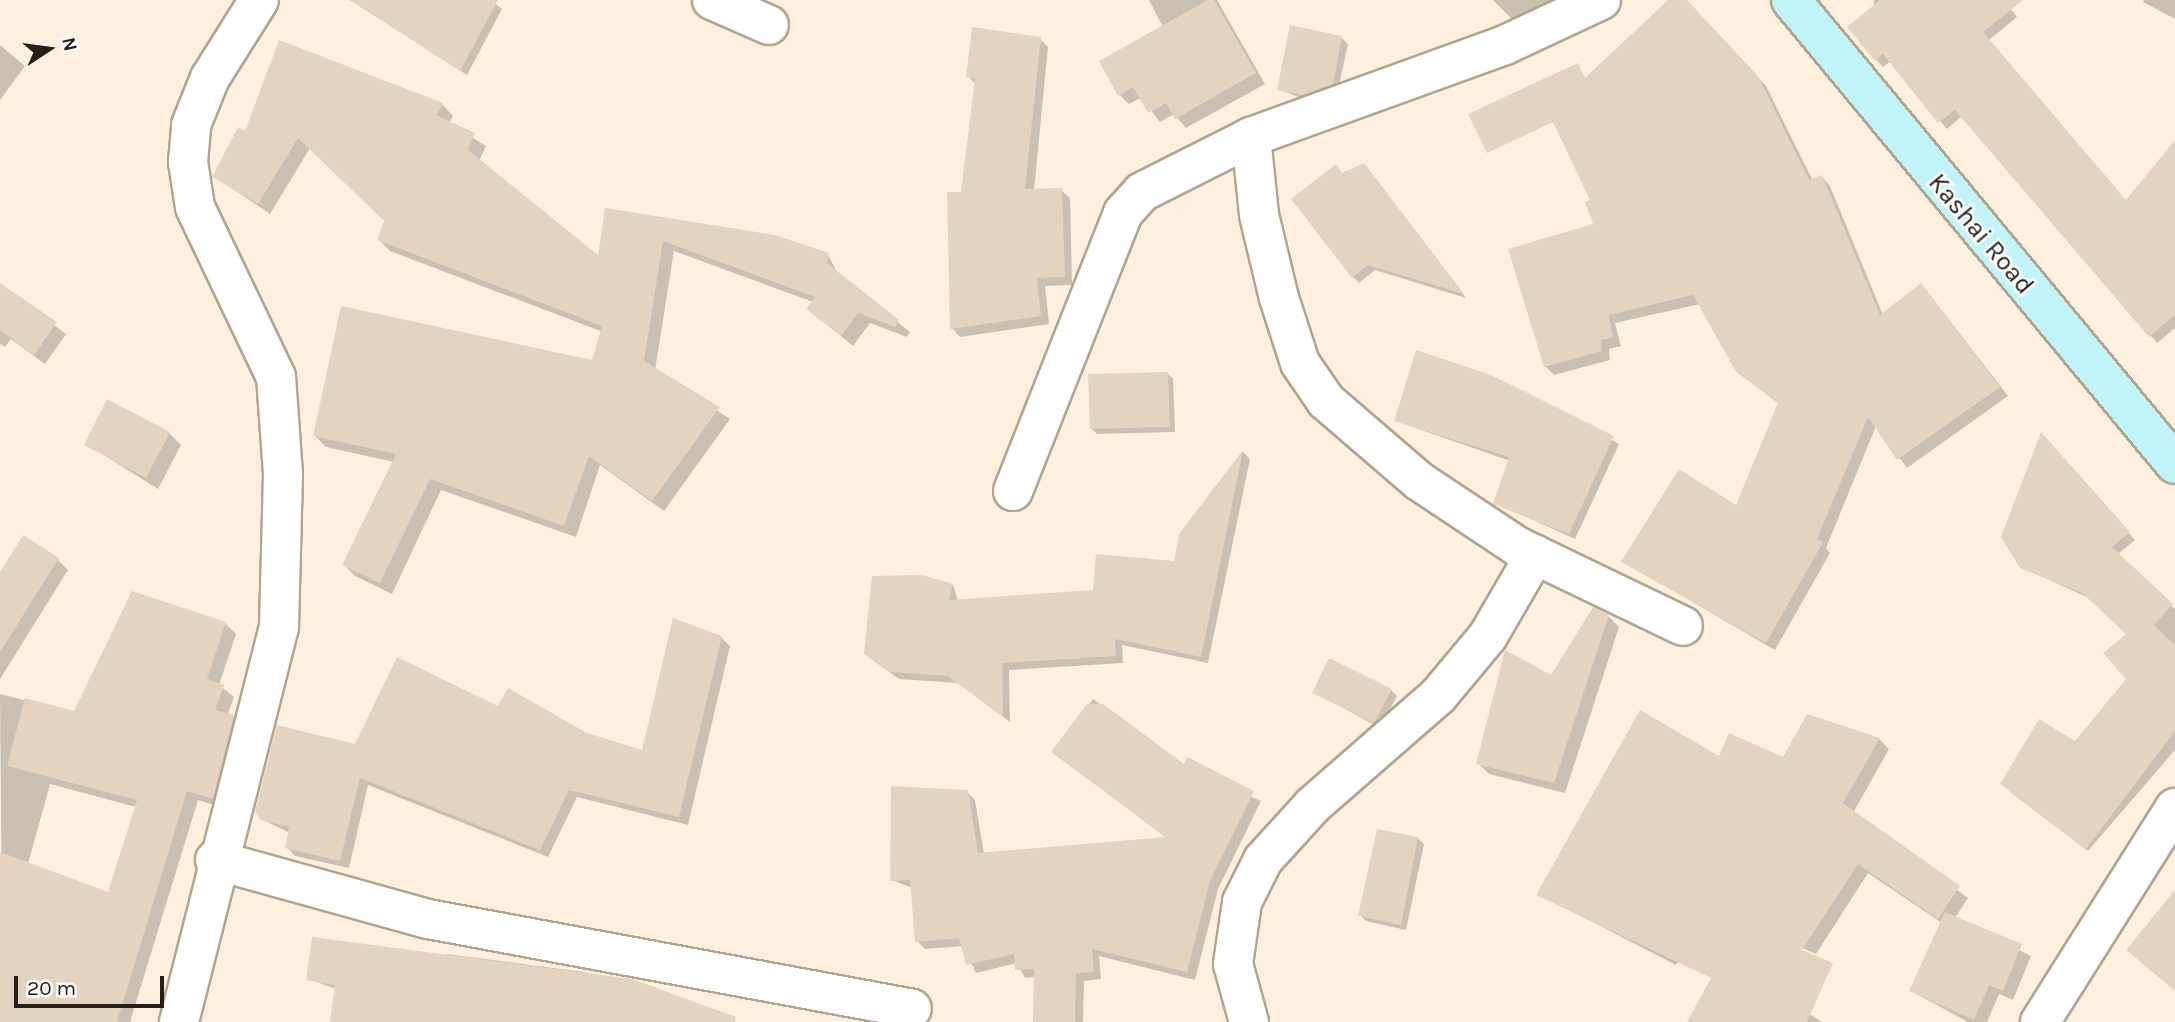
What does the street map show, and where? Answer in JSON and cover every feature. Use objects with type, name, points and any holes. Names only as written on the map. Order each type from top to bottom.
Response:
[{"type":"street","points":[[179,1022],[215,860],[279,627],[283,474],[275,377],[195,208],[188,162],[191,125],[210,78],[259,0]]},
{"type":"street","points":[[712,0],[769,24]]},
{"type":"street","points":[[1013,491],[1123,213],[1177,169],[1251,137],[1505,45],[1601,0]]},
{"type":"street","name":"Kashai Road","points":[[1791,0],[2174,460]]},
{"type":"street","points":[[1251,137],[1259,215],[1300,363],[1325,401],[1419,481],[1535,555],[1683,626]]},
{"type":"street","points":[[1249,1022],[1233,964],[1242,902],[1263,860],[1313,805],[1438,696],[1488,636],[1535,555]]},
{"type":"street","points":[[2040,1022],[2175,808]]},
{"type":"street","points":[[215,860],[428,919],[912,1009]]},
{"type":"building","points":[[351,0],[498,0],[460,71]]},
{"type":"building","points":[[1208,0],[1214,0],[1256,73],[1175,119],[1166,103],[1148,113],[1133,87],[1118,96],[1099,61]]},
{"type":"building","points":[[1668,0],[1687,0],[1758,76],[1809,180],[1822,175],[1880,315],[1921,283],[2000,387],[1897,460],[1868,417],[1817,539],[1823,542],[1766,643],[1621,562],[1679,469],[1736,505],[1778,403],[1736,372],[1693,295],[1608,315],[1613,337],[1601,340],[1602,351],[1544,367],[1508,249],[1593,224],[1585,202],[1590,200],[1553,122],[1487,153],[1468,114],[1578,63],[1585,78]]},
{"type":"building","points":[[1880,0],[2023,0],[1983,32],[2126,200],[2175,140],[2175,315],[2149,337],[1955,110],[1938,123],[1883,54],[1875,61],[1847,27]]},
{"type":"building","points":[[1290,25],[1342,36],[1333,84],[1302,95],[1277,90]]},
{"type":"building","points":[[972,27],[1041,37],[1025,189],[1062,188],[1065,277],[1037,278],[1041,316],[950,329],[947,192],[961,192],[975,78],[966,77]]},
{"type":"building","points":[[279,40],[443,103],[436,115],[475,133],[468,150],[598,255],[605,208],[775,235],[829,253],[827,263],[899,320],[895,327],[858,313],[841,336],[806,309],[815,297],[663,241],[644,361],[720,407],[652,501],[589,456],[564,526],[430,479],[380,583],[342,565],[396,454],[313,436],[341,306],[592,360],[602,326],[377,240],[384,221],[298,138],[258,204],[212,177],[238,127],[245,131]]},
{"type":"building","points":[[1364,163],[1464,294],[1368,265],[1352,278],[1291,199],[1336,164],[1342,173]]},
{"type":"building","points":[[0,283],[57,322],[34,355],[0,330]]},
{"type":"building","points":[[1416,350],[1491,375],[1614,436],[1569,534],[1493,504],[1509,457],[1394,421]]},
{"type":"building","points":[[1168,372],[1170,427],[1090,429],[1088,374]]},
{"type":"building","points":[[107,399],[170,432],[146,478],[84,445]]},
{"type":"building","points":[[2041,432],[2130,532],[2112,547],[2173,604],[2154,625],[2175,645],[2175,731],[2086,849],[2000,784],[2039,719],[2075,741],[2126,679],[2103,653],[2126,634],[2082,593],[2020,568],[2001,537]]},
{"type":"building","points":[[1243,450],[1201,657],[1115,639],[1116,656],[1002,663],[1003,717],[948,676],[889,672],[864,654],[872,576],[922,575],[953,584],[949,600],[1093,590],[1096,554],[1174,561],[1179,534]]},
{"type":"building","points":[[23,535],[59,558],[0,652],[0,572]]},
{"type":"building","points":[[132,591],[226,622],[207,679],[224,685],[215,710],[234,715],[213,799],[187,791],[117,1022],[0,1022],[0,852],[108,892],[137,800],[7,766],[25,698],[74,711]]},
{"type":"building","points":[[1593,607],[1609,615],[1554,783],[1476,764],[1505,650],[1551,675]]},
{"type":"building","points":[[673,618],[722,636],[679,817],[569,790],[540,850],[360,778],[340,861],[285,848],[289,827],[260,820],[255,812],[277,725],[355,744],[397,657],[498,706],[508,688],[587,733],[642,750]]},
{"type":"building","points":[[1329,658],[1392,689],[1374,723],[1312,693]]},
{"type":"building","points":[[1087,704],[1103,704],[1184,764],[1187,757],[1254,791],[1210,881],[1187,972],[1092,949],[1094,972],[1076,973],[1075,1022],[1033,1022],[1034,969],[1015,970],[1014,954],[966,965],[959,938],[915,942],[910,880],[890,881],[891,786],[968,790],[978,853],[1166,837],[1051,752]]},
{"type":"building","points":[[1640,710],[1719,756],[1729,733],[1783,757],[1807,714],[1880,738],[1843,803],[1960,886],[1938,919],[1858,864],[1802,950],[1833,963],[1807,1022],[1687,1022],[1711,978],[1536,895]]},
{"type":"building","points":[[1377,829],[1418,837],[1401,925],[1358,916]]},
{"type":"building","points":[[2175,890],[2175,991],[2126,950]]},
{"type":"building","points":[[1945,912],[2022,944],[2003,991],[1989,985],[1974,1020],[1909,991]]},
{"type":"building","points":[[312,937],[632,979],[736,1017],[735,1022],[330,1022],[335,985],[306,980]]}]
